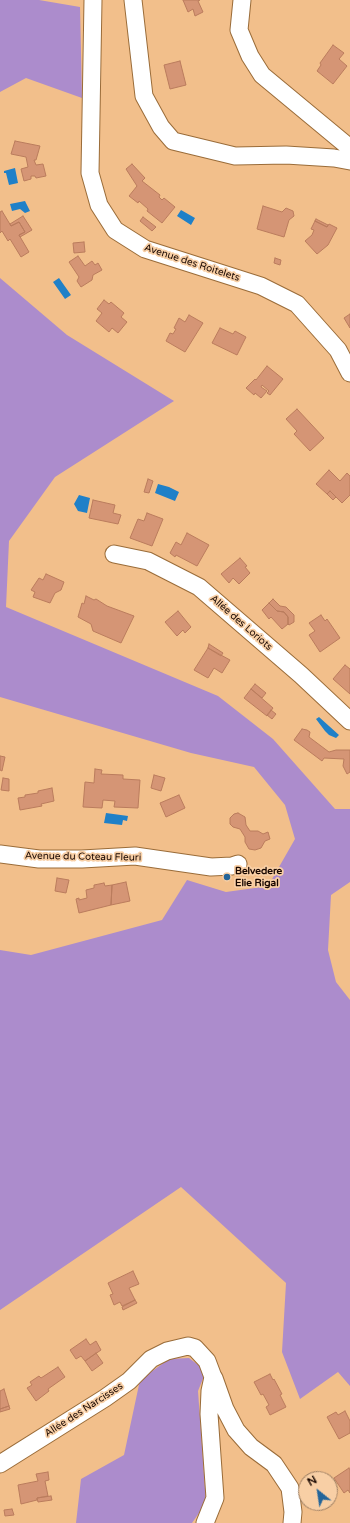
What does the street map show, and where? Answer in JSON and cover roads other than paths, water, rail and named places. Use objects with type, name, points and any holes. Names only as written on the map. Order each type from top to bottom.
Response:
[{"type":"street","name":"Avenue des Roitelets","points":[[94,0],[90,173],[99,205],[115,230],[145,249],[261,286],[297,304],[338,350],[350,373]]},
{"type":"street","points":[[133,0],[144,96],[161,127],[173,141],[235,156],[286,155],[334,158],[350,161]]},
{"type":"street","points":[[242,0],[239,30],[250,56],[262,75],[350,148]]},
{"type":"street","name":"Allée des Loriots","points":[[114,554],[148,561],[199,587],[302,675],[350,721]]},
{"type":"street","name":"Avenue du Coteau Fleuri","points":[[0,854],[39,859],[82,859],[135,856],[211,867],[232,866],[238,864]]},
{"type":"street","name":"Allée des Narcisses","points":[[0,1464],[105,1398],[129,1381],[151,1359],[167,1350],[188,1346],[195,1348],[207,1361],[213,1377]]},
{"type":"street","points":[[205,1523],[215,1498],[209,1414],[210,1391],[213,1377]]},
{"type":"street","points":[[213,1377],[225,1409],[236,1430],[251,1447],[274,1464],[290,1488],[293,1512],[292,1523]]},
{"type":"water","points":[[15,168],[18,183],[9,185],[6,173],[4,173],[4,171]]},
{"type":"water","points":[[25,201],[30,211],[25,213],[20,209],[12,211],[10,204]]},
{"type":"water","points":[[181,210],[195,218],[191,225],[177,216]]},
{"type":"water","points":[[59,278],[71,295],[65,299],[53,282]]},
{"type":"water","points":[[158,484],[179,492],[175,501],[155,493]]},
{"type":"water","points":[[79,495],[90,498],[87,513],[78,511],[74,504]]},
{"type":"water","points":[[319,717],[339,735],[336,738],[329,735],[325,731],[316,719]]},
{"type":"water","points":[[106,813],[128,816],[127,821],[123,820],[122,825],[104,823]]},
{"type":"place","name":"Belvedere Elie Rigal","points":[[227,877]]}]
